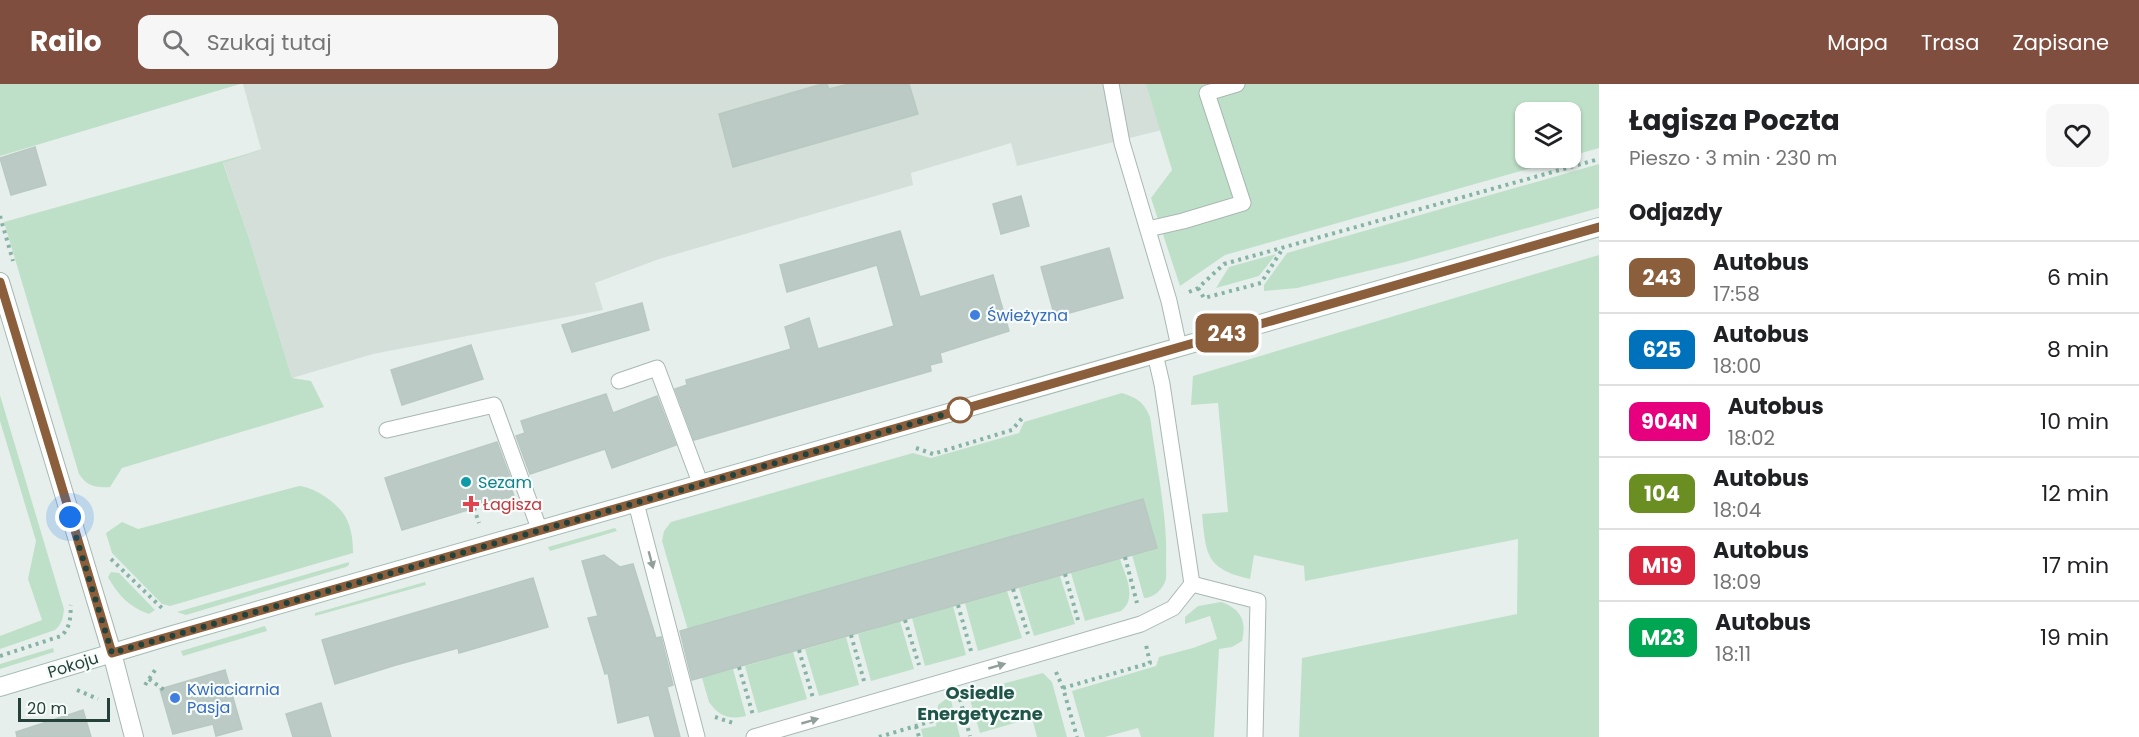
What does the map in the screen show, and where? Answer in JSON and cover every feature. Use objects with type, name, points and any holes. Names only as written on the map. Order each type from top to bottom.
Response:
[{"type":"street","name":"Pokoju","points":[[0,687],[1599,227]]},
{"type":"street","points":[[0,282],[112,653],[134,737]]},
{"type":"lane","points":[[1111,84],[1122,143],[1169,301],[1179,347]]},
{"type":"lane","points":[[1148,229],[1243,203],[1207,93],[1237,84]]},
{"type":"lane","points":[[754,737],[1141,624],[1173,608],[1192,584],[1162,384],[1155,354]]},
{"type":"lane","points":[[619,381],[657,368],[701,484]]},
{"type":"lane","points":[[387,430],[494,405],[540,531]]},
{"type":"lane","points":[[636,503],[697,737]]},
{"type":"lane","points":[[1192,584],[1258,601],[1255,737]]},
{"type":"path","points":[[1169,301],[1198,288],[1224,264],[1599,159]]},
{"type":"path","points":[[1198,288],[1204,298],[1261,283],[1283,248]]},
{"type":"path","points":[[474,508],[479,523]]},
{"type":"path","points":[[471,525],[490,520]]},
{"type":"path","points":[[107,551],[111,561],[164,612],[175,608]]},
{"type":"path","points":[[1065,574],[1080,626]]},
{"type":"path","points":[[1013,589],[1030,641]]},
{"type":"path","points":[[0,656],[56,639],[67,630],[71,603]]},
{"type":"path","points":[[958,604],[972,657]]},
{"type":"path","points":[[905,620],[921,672]]},
{"type":"path","points":[[851,635],[866,687]]},
{"type":"path","points":[[799,650],[814,702]]},
{"type":"path","points":[[739,667],[754,719]]},
{"type":"path","points":[[149,679],[164,690]]},
{"type":"path","points":[[1062,688],[1077,737]]},
{"type":"path","points":[[957,690],[970,736]]},
{"type":"path","points":[[879,737],[932,721],[933,704]]},
{"type":"path","points":[[713,715],[717,719],[734,725],[744,722]]},
{"type":"path","points":[[916,726],[919,737]]},
{"type":"shaded area","points":[[243,84],[1599,84],[1580,102],[1515,102],[1515,112],[1170,128],[1017,166],[1011,143],[911,173],[913,185],[659,259],[595,283],[603,310],[373,354],[292,378],[223,162],[261,149]]},
{"type":"green space","points":[[0,84],[240,84],[0,156]]},
{"type":"green space","points":[[1146,84],[1599,84],[1599,148],[1581,153],[1581,102],[1515,102],[1515,168],[1531,168],[1225,255],[1180,286],[1151,198],[1172,170]]},
{"type":"green space","points":[[261,150],[223,163],[249,238],[292,378],[311,381],[324,407],[122,468],[110,487],[88,484],[79,474],[4,222]]},
{"type":"green space","points":[[1599,164],[1599,208],[1405,262],[1297,288],[1264,291],[1264,285],[1287,253]]},
{"type":"green space","points":[[1276,254],[1259,276],[1216,288],[1229,267]]},
{"type":"green space","points":[[1599,255],[1599,737],[1299,737],[1302,658],[1517,614],[1518,539],[1305,581],[1304,566],[1254,555],[1250,579],[1224,570],[1211,558],[1207,550],[1202,514],[1228,512],[1218,403],[1191,405],[1193,376]]},
{"type":"green space","points":[[1122,393],[1139,401],[1150,417],[1166,546],[1166,580],[1151,597],[1144,598],[1132,555],[1157,548],[1143,499],[693,627],[707,676],[733,669],[746,716],[724,716],[716,711],[709,702],[662,541],[664,531],[671,522],[913,453],[931,458],[1019,433],[1024,422]]},
{"type":"green space","points":[[0,395],[64,609],[62,621],[55,630],[0,649],[0,636],[42,620],[28,579],[36,541],[0,421]]},
{"type":"green space","points":[[299,486],[320,493],[344,514],[350,528],[353,553],[170,606],[162,604],[112,553],[106,533],[122,522],[138,529]]},
{"type":"green space","points":[[615,528],[617,531],[550,551],[548,547]]},
{"type":"green space","points":[[1120,559],[1129,586],[1129,600],[1126,606],[1121,611],[1085,621],[1071,573]]},
{"type":"green space","points":[[349,562],[346,567],[186,615],[177,612]]},
{"type":"green space","points":[[111,572],[119,573],[155,610],[149,614],[125,600],[108,577]]},
{"type":"green space","points":[[1060,576],[1075,624],[1034,636],[1019,588]]},
{"type":"green space","points":[[425,582],[426,585],[315,616],[315,613]]},
{"type":"green space","points":[[1007,591],[1022,638],[978,651],[965,603]]},
{"type":"green space","points":[[1221,602],[1238,612],[1244,627],[1242,641],[1232,647],[1219,649],[1214,737],[1141,737],[1138,728],[1105,737],[1085,737],[1072,691],[1156,666],[1159,657],[1217,639],[1210,616],[1185,624],[1185,617],[1198,606]]},
{"type":"green space","points":[[953,606],[966,655],[925,666],[912,618]]},
{"type":"green space","points":[[900,621],[914,669],[871,681],[858,634]]},
{"type":"green space","points":[[265,626],[267,631],[183,656],[181,651]]},
{"type":"green space","points":[[846,637],[859,685],[819,696],[805,649]]},
{"type":"green space","points":[[53,648],[54,652],[0,669],[0,664]]},
{"type":"green space","points":[[793,652],[807,699],[758,713],[745,666]]},
{"type":"green space","points":[[1043,673],[1052,682],[1067,737],[1037,737],[1032,718],[980,733],[968,693]]},
{"type":"green space","points":[[950,696],[960,737],[923,737],[921,729],[936,726],[938,705]]},
{"type":"building","points":[[827,84],[829,89],[849,84],[909,84],[918,114],[733,167],[719,114]]},
{"type":"building","points":[[35,147],[46,185],[11,195],[0,158]]},
{"type":"building","points":[[1021,196],[1029,226],[1001,234],[993,204]]},
{"type":"building","points":[[900,231],[920,297],[993,275],[1009,331],[940,353],[942,362],[930,365],[931,371],[694,440],[675,389],[687,385],[686,380],[791,349],[785,327],[809,318],[818,349],[894,326],[877,265],[787,292],[780,265]]},
{"type":"building","points":[[1109,248],[1123,298],[1055,317],[1041,267]]},
{"type":"building","points":[[642,303],[649,330],[572,352],[562,325]]},
{"type":"building","points":[[471,345],[483,379],[402,405],[391,370]]},
{"type":"building","points":[[606,394],[613,413],[657,396],[676,445],[612,468],[605,449],[530,474],[516,436],[525,433],[521,421]]},
{"type":"building","name":"Sezam","points":[[497,442],[511,480],[509,481],[514,496],[402,530],[385,478]]},
{"type":"building","points":[[1143,499],[1157,548],[692,680],[680,631]]},
{"type":"building","points":[[604,555],[620,567],[633,564],[656,638],[661,637],[673,685],[667,687],[680,737],[655,737],[649,715],[618,723],[608,673],[605,674],[588,618],[598,616],[582,561]]},
{"type":"building","points":[[533,578],[548,627],[459,653],[458,648],[335,684],[322,640]]},
{"type":"building","points":[[225,670],[242,729],[216,736],[213,724],[173,734],[160,689]]},
{"type":"building","points":[[321,703],[331,737],[293,737],[286,714]]},
{"type":"building","points":[[83,710],[91,737],[17,737],[16,732]]},
{"type":"bus line","name":"243","points":[[0,282],[112,653],[1599,227]]},
{"type":"place","name":"Świeżyzna","points":[[975,315]]},
{"type":"place","name":"Sezam","points":[[466,482]]},
{"type":"place","name":"Łagisza","points":[[471,504]]},
{"type":"place","name":"Kwiaciarnia Pasja","points":[[175,698]]},
{"type":"district","name":"Osiedle Energetyczne","points":[[980,702]]},
{"type":"route","points":[[70,517],[112,653],[960,410]]}]
